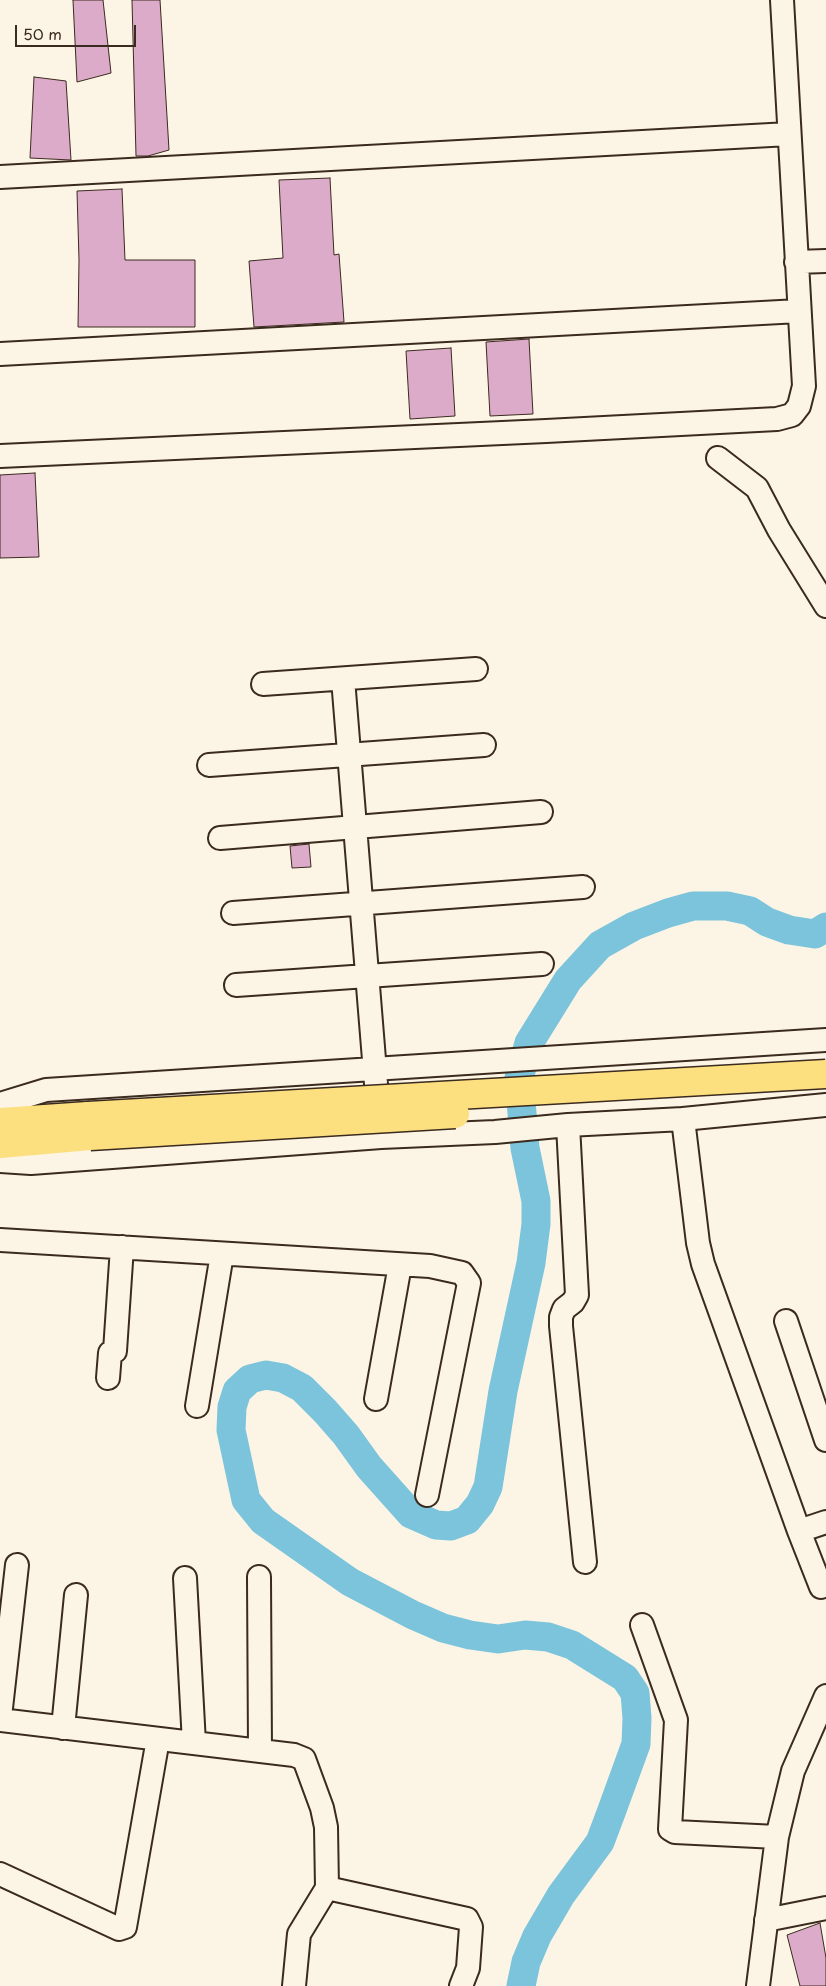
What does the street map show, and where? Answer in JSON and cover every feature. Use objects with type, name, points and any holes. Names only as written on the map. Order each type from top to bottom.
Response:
[{"type":"main road","points":[[0,1144],[89,1126],[826,1074]]},
{"type":"main road","points":[[0,1122],[89,1126],[826,1092]]},
{"type":"street","points":[[0,456],[777,419],[792,415],[799,406],[804,386],[782,0]]},
{"type":"street","points":[[0,177],[789,134]]},
{"type":"street","points":[[796,262],[826,261]]},
{"type":"street","points":[[0,354],[799,312]]},
{"type":"street","points":[[718,458],[757,488],[779,530],[826,606]]},
{"type":"street","points":[[263,684],[476,669]]},
{"type":"street","points":[[343,679],[381,1137]]},
{"type":"street","points":[[209,765],[484,745]]},
{"type":"street","points":[[220,838],[542,812]]},
{"type":"street","points":[[233,913],[582,887]]},
{"type":"street","points":[[236,985],[542,964]]},
{"type":"street","points":[[0,1104],[46,1090],[826,1040]]},
{"type":"street","points":[[0,1161],[30,1163],[381,1137],[495,1132],[683,1119],[826,1105]]},
{"type":"street","points":[[683,1119],[698,1243],[703,1264],[821,1587]]},
{"type":"street","points":[[564,1126],[577,1295],[573,1302],[564,1309],[561,1317],[561,1326],[585,1562]]},
{"type":"street","points":[[0,1240],[430,1266],[462,1273],[469,1283],[427,1495]]},
{"type":"street","points":[[108,1378],[110,1353],[115,1352],[122,1247]]},
{"type":"street","points":[[197,1406],[222,1254]]},
{"type":"street","points":[[376,1398],[400,1264]]},
{"type":"street","points":[[786,1321],[826,1440]]},
{"type":"street","points":[[799,1531],[826,1522]]},
{"type":"street","points":[[17,1565],[0,1718],[63,1728],[294,1755],[304,1759],[322,1808],[326,1827],[327,1888],[299,1934],[294,1986]]},
{"type":"street","points":[[259,1577],[260,1751]]},
{"type":"street","points":[[185,1578],[194,1743]]},
{"type":"street","points":[[63,1728],[76,1595]]},
{"type":"street","points":[[642,1625],[676,1720],[670,1829],[675,1832],[777,1837]]},
{"type":"street","points":[[758,1986],[777,1837],[793,1772],[826,1696]]},
{"type":"street","points":[[0,1874],[119,1929],[125,1927],[158,1739]]},
{"type":"street","points":[[804,1744],[826,1741]]},
{"type":"street","points":[[327,1888],[467,1919],[471,1927],[468,1968],[461,1986]]},
{"type":"street","points":[[766,1920],[826,1908]]},
{"type":"building","points":[[73,0],[103,0],[111,73],[77,82]]},
{"type":"building","points":[[132,0],[160,0],[169,150],[148,156],[136,156]]},
{"type":"building","points":[[34,77],[66,81],[71,160],[30,158]]},
{"type":"building","points":[[330,178],[334,255],[339,254],[344,322],[254,327],[249,261],[283,258],[279,180]]},
{"type":"building","points":[[122,189],[125,260],[195,260],[195,327],[78,327],[77,191]]},
{"type":"building","points":[[529,339],[533,414],[490,416],[486,342]]},
{"type":"building","points":[[451,348],[455,416],[410,419],[406,351]]},
{"type":"building","points":[[35,473],[39,557],[0,558],[0,475]]},
{"type":"building","points":[[309,844],[311,867],[292,868],[290,846]]},
{"type":"building","points":[[820,1923],[826,1958],[826,1986],[800,1986],[787,1935]]},
{"type":"waterway","points":[[521,1986],[526,1962],[537,1936],[561,1895],[600,1842],[636,1744],[637,1718],[635,1693],[625,1678],[572,1645],[548,1637],[525,1635],[498,1639],[470,1635],[443,1628],[413,1615],[350,1582],[263,1521],[246,1500],[231,1430],[232,1407],[237,1391],[250,1379],[266,1375],[283,1378],[302,1388],[325,1411],[346,1435],[369,1467],[411,1514],[436,1525],[451,1526],[467,1520],[480,1504],[488,1487],[503,1391],[531,1263],[536,1224],[536,1201],[525,1148],[519,1078],[529,1043],[568,980],[600,945],[634,926],[693,906],[727,906],[750,911],[767,922],[789,930],[815,934],[826,927]]}]
